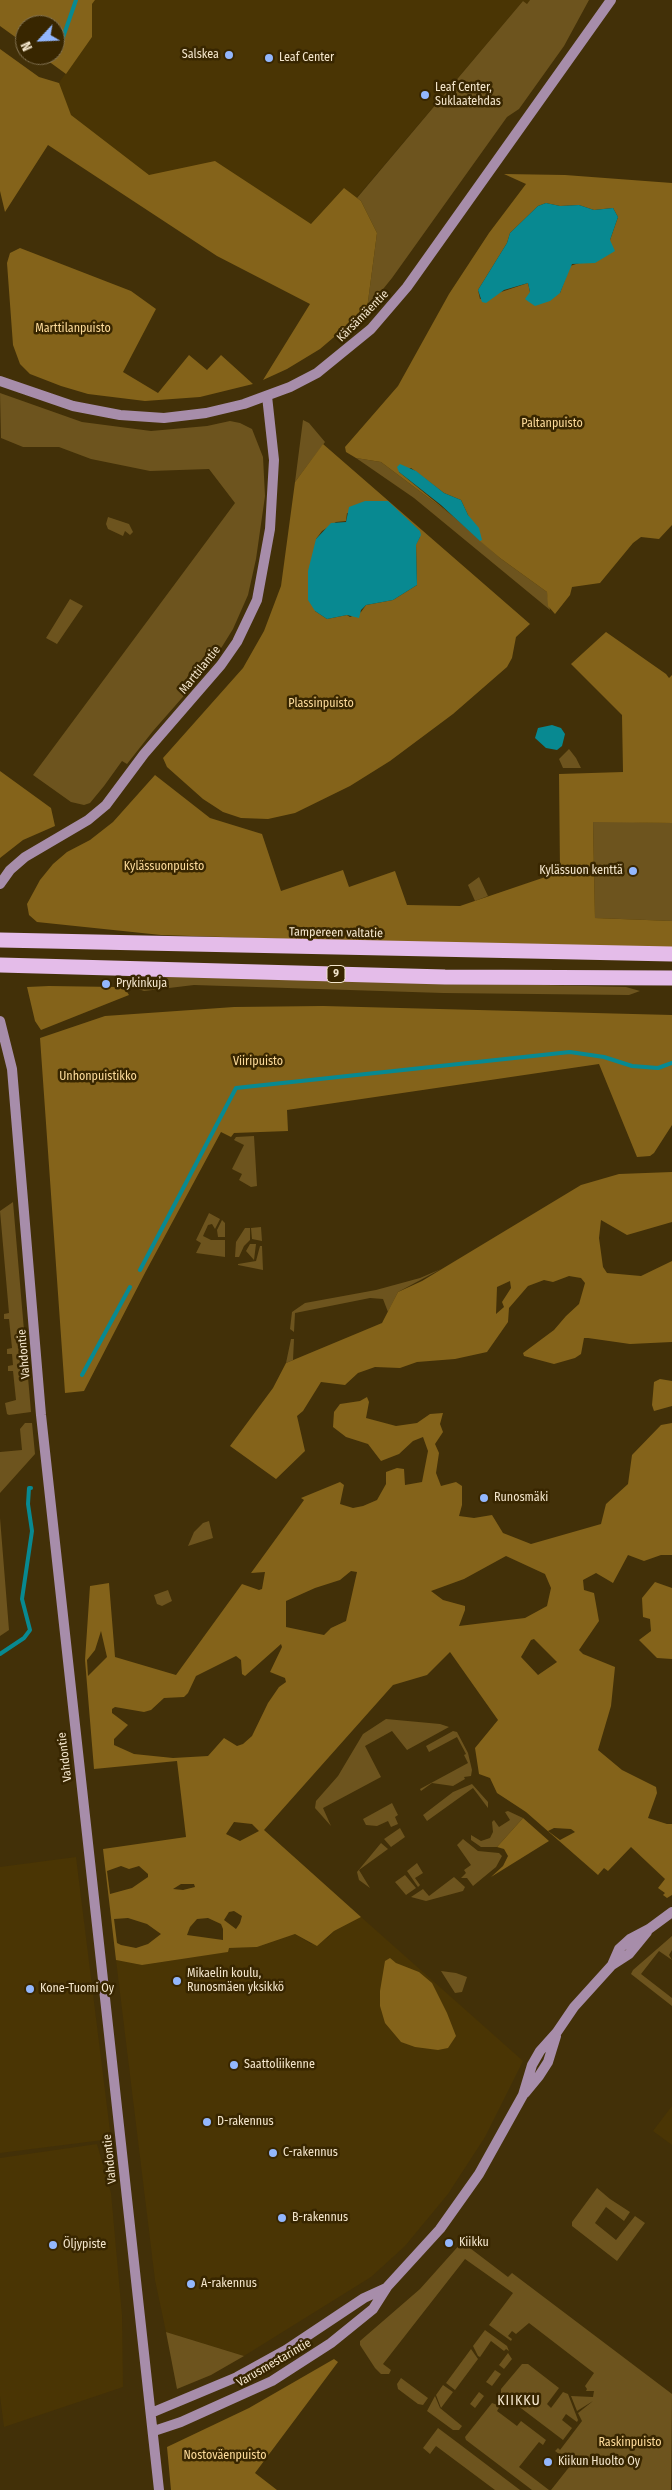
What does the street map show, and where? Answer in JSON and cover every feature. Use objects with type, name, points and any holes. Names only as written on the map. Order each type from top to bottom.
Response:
[{"type":"highway","name":"Tampereen valtatie","points":[[0,940],[672,954]]},
{"type":"highway","name":"9","points":[[0,965],[445,977],[672,978]]},
{"type":"street","name":"Kärsämäentie","points":[[0,381],[73,406],[99,412],[151,418],[206,414],[267,396],[304,380],[327,366],[371,329],[407,288],[611,0]]},
{"type":"street","name":"Marttilantie","points":[[0,884],[10,870],[24,857],[88,820],[106,805],[144,754],[216,672],[237,642],[257,600],[270,529],[275,486],[274,453],[267,396]]},
{"type":"street","name":"Vahdontie","points":[[0,1021],[12,1069],[42,1421],[73,1722],[154,2431],[159,2490]]},
{"type":"street","name":"Varusmestarintie","points":[[154,2431],[234,2400],[301,2365],[344,2334],[373,2309],[387,2288],[440,2229],[479,2174],[522,2095],[539,2076],[548,2062],[557,2032],[574,2007],[612,1965],[626,1957],[637,1947],[649,1929],[672,1912]]},
{"type":"street","name":"Varusmestarintie","points":[[151,2413],[236,2377],[286,2350],[364,2298],[387,2288]]},
{"type":"shaded area","name":"Leaf Center","points":[[95,0],[530,0],[527,4],[523,1],[319,242],[148,186],[61,122],[50,95],[92,37],[92,4]]},
{"type":"shaded area","points":[[76,1857],[111,2139],[0,2153],[0,1867]]},
{"type":"shaded area","points":[[361,1917],[523,2061],[485,2137],[448,2194],[405,2246],[371,2277],[244,2356],[166,2332],[155,2280],[116,1960],[142,1965],[227,1952],[228,1948],[257,1947],[295,1934],[311,1944],[328,1938],[334,1931]]},
{"type":"shaded area","points":[[672,2106],[672,2145],[653,2131]]},
{"type":"shaded area","points":[[97,2144],[111,2193],[122,2315],[123,2387],[4,2427],[0,2396],[0,2158]]},
{"type":"green space","points":[[0,0],[95,0],[92,4],[92,37],[66,74],[54,65],[65,65],[65,15],[15,15],[15,37],[0,26]]},
{"type":"green space","points":[[530,0],[589,0],[564,46],[519,109],[507,117],[392,278],[367,309],[377,233],[361,201],[357,198],[523,1],[527,4]]},
{"type":"green space","points":[[0,49],[15,60],[15,65],[22,65],[39,77],[59,83],[71,115],[149,175],[215,161],[311,224],[344,188],[361,201],[377,233],[367,309],[320,349],[287,369],[263,380],[310,304],[217,256],[48,145],[5,212],[0,191]]},
{"type":"green space","name":"Paltanpuisto","points":[[504,174],[565,175],[672,183],[672,525],[659,539],[641,537],[633,543],[600,583],[572,587],[570,595],[555,614],[548,606],[547,592],[480,541],[461,500],[444,493],[411,468],[399,472],[454,517],[381,462],[356,458],[346,452],[345,447],[398,386],[449,294],[489,233],[526,184]],"holes":[[[546,203],[560,206],[579,205],[594,210],[613,208],[618,217],[610,240],[579,263],[570,266],[560,293],[530,292],[528,283],[480,299],[478,290],[507,243],[510,233],[538,206]]]},
{"type":"green space","name":"Marttilanpuisto","points":[[20,248],[131,291],[156,309],[123,372],[158,393],[189,355],[207,370],[221,355],[253,384],[200,397],[145,401],[88,394],[30,374],[20,364],[13,345],[7,263],[10,253]]},
{"type":"green space","points":[[0,393],[82,422],[151,431],[207,426],[230,421],[240,423],[252,429],[263,457],[265,496],[256,559],[248,595],[233,629],[210,666],[127,764],[122,761],[90,803],[84,805],[71,802],[33,775],[235,503],[209,469],[150,471],[91,459],[59,447],[23,447],[1,438]]},
{"type":"green space","points":[[303,420],[309,423],[325,442],[295,482]]},
{"type":"green space","name":"Plassinpuisto","points":[[323,444],[530,624],[516,637],[512,658],[507,667],[453,714],[390,761],[350,786],[295,813],[268,819],[241,818],[223,812],[203,799],[167,767],[163,758],[243,668],[264,631],[281,586],[295,482]],"holes":[[[347,513],[420,537],[416,544],[417,585],[393,600],[366,605],[361,612],[350,617],[347,615],[327,619],[315,611],[316,539],[322,531],[336,522],[346,521]]]},
{"type":"green space","points":[[356,458],[381,462],[454,517],[500,558],[547,592],[550,610],[414,498]]},
{"type":"green space","points":[[108,517],[129,524],[133,532],[130,535],[125,531],[123,536],[108,529],[106,524]]},
{"type":"green space","points":[[70,599],[83,606],[57,644],[46,638]]},
{"type":"green space","name":"Kylässuonpuisto","points":[[606,632],[669,678],[672,675],[672,823],[593,822],[595,918],[672,921],[672,948],[497,946],[161,935],[37,922],[29,915],[27,904],[40,880],[53,864],[67,852],[90,840],[113,822],[155,775],[210,818],[262,834],[281,891],[343,870],[349,887],[395,871],[407,905],[460,906],[560,872],[559,774],[623,772],[622,715],[571,664]]},
{"type":"green space","points":[[569,749],[581,768],[563,768],[559,759]]},
{"type":"green space","points":[[0,771],[51,808],[55,826],[23,840],[0,858]]},
{"type":"green space","name":"Kylässuon kenttä","points":[[593,821],[672,823],[672,921],[595,918]]},
{"type":"green space","points":[[479,877],[488,896],[475,901],[468,885]]},
{"type":"green space","points":[[180,976],[626,987],[640,991],[629,995],[443,993],[194,985],[144,991],[130,986],[125,981]]},
{"type":"green space","points":[[27,987],[116,987],[126,990],[129,995],[41,1030],[35,1021]]},
{"type":"green space","points":[[323,1006],[672,1015],[672,1125],[654,1153],[650,1156],[637,1157],[599,1064],[287,1110],[288,1131],[234,1133],[231,1137],[221,1132],[84,1391],[65,1393],[40,1038],[105,1016],[234,1007]]},
{"type":"green space","points":[[254,1136],[257,1186],[251,1187],[239,1180],[242,1174],[232,1169],[244,1145],[234,1140],[236,1137]]},
{"type":"green space","points":[[672,1172],[672,1222],[627,1235],[601,1220],[599,1238],[603,1267],[607,1273],[641,1276],[672,1261],[672,1342],[630,1344],[584,1338],[581,1354],[575,1358],[554,1364],[524,1356],[523,1353],[554,1330],[579,1304],[585,1283],[581,1278],[569,1276],[553,1282],[544,1280],[528,1286],[509,1308],[508,1322],[487,1352],[455,1359],[417,1362],[400,1368],[375,1367],[358,1373],[345,1385],[321,1382],[303,1411],[297,1416],[305,1451],[276,1479],[230,1446],[273,1388],[286,1363],[382,1323],[398,1292],[422,1281],[581,1185],[619,1174]],"holes":[[[510,1281],[511,1288],[502,1302],[504,1307],[496,1314],[497,1287]]]},
{"type":"green space","points":[[13,1202],[31,1412],[9,1415],[7,1414],[5,1403],[16,1400],[13,1371],[8,1371],[8,1366],[13,1365],[12,1354],[7,1354],[7,1349],[12,1348],[9,1319],[4,1319],[4,1314],[9,1313],[0,1211]]},
{"type":"green space","points":[[209,1213],[220,1219],[215,1229],[212,1224],[208,1225],[203,1236],[211,1240],[225,1240],[225,1257],[196,1253],[201,1243],[196,1240]]},
{"type":"green space","points":[[222,1220],[225,1223],[225,1237],[218,1237],[217,1230]]},
{"type":"green space","points":[[261,1227],[262,1241],[252,1239],[251,1228]]},
{"type":"green space","points":[[245,1228],[250,1228],[250,1240],[244,1246],[239,1257],[235,1257],[236,1242]]},
{"type":"green space","points":[[250,1244],[256,1244],[254,1260],[246,1251]]},
{"type":"green space","points":[[260,1246],[262,1246],[263,1270],[238,1265],[256,1261]]},
{"type":"green space","points":[[441,1269],[398,1292],[388,1312],[383,1299],[370,1298],[295,1313],[294,1332],[290,1329],[292,1312],[305,1303],[376,1290],[420,1278]]},
{"type":"green space","points":[[291,1339],[294,1339],[293,1360],[286,1363]]},
{"type":"green space","points":[[660,1379],[672,1381],[672,1406],[654,1411],[652,1405],[654,1382]]},
{"type":"green space","points":[[367,1397],[369,1402],[366,1418],[396,1426],[417,1423],[430,1414],[443,1413],[440,1424],[443,1432],[435,1444],[439,1453],[436,1473],[441,1486],[456,1482],[462,1486],[462,1505],[459,1516],[474,1518],[492,1515],[503,1533],[531,1544],[601,1524],[606,1504],[628,1484],[632,1455],[661,1425],[672,1423],[672,1555],[661,1555],[644,1561],[628,1555],[613,1583],[596,1573],[583,1580],[584,1590],[594,1593],[599,1621],[579,1650],[583,1654],[615,1667],[611,1706],[598,1750],[622,1770],[656,1787],[657,1793],[648,1818],[672,1824],[672,1895],[667,1898],[663,1895],[665,1893],[658,1888],[665,1879],[631,1847],[608,1871],[604,1868],[598,1875],[526,1812],[497,1793],[490,1778],[479,1774],[475,1748],[498,1720],[450,1652],[427,1675],[393,1685],[264,1830],[361,1917],[334,1931],[317,1946],[295,1934],[257,1947],[229,1948],[228,1952],[142,1965],[116,1960],[103,1849],[186,1837],[177,1761],[94,1769],[85,1660],[90,1586],[109,1583],[115,1657],[176,1675],[242,1584],[259,1590],[262,1589],[265,1572],[251,1573],[304,1500],[301,1498],[340,1482],[344,1485],[340,1504],[353,1508],[363,1506],[377,1500],[386,1484],[386,1472],[397,1468],[404,1469],[405,1485],[422,1482],[428,1451],[423,1437],[413,1441],[399,1454],[381,1461],[368,1444],[346,1437],[333,1427],[334,1412],[340,1404],[360,1401]],"holes":[[[506,1556],[545,1574],[551,1588],[547,1606],[525,1618],[459,1626],[465,1606],[443,1600],[431,1591],[464,1579]],[[351,1571],[357,1572],[346,1621],[331,1628],[324,1635],[286,1627],[286,1601],[315,1588],[340,1580]],[[101,1631],[107,1657],[88,1676],[87,1660],[95,1650]],[[534,1639],[557,1662],[538,1675],[521,1657],[531,1640]],[[281,1644],[282,1647],[270,1672],[285,1678],[286,1682],[279,1687],[268,1703],[252,1736],[243,1744],[237,1746],[224,1738],[208,1756],[173,1758],[134,1754],[114,1745],[114,1739],[128,1725],[112,1713],[112,1709],[115,1707],[144,1712],[151,1710],[164,1698],[184,1697],[196,1676],[236,1656],[241,1660],[242,1674],[245,1676]],[[234,1822],[252,1824],[259,1831],[240,1841],[226,1834]],[[554,1828],[571,1829],[575,1832],[560,1840],[548,1831]],[[121,1866],[129,1869],[139,1866],[148,1874],[148,1877],[132,1888],[110,1894],[107,1871]],[[181,1884],[194,1884],[195,1887],[183,1890],[173,1889]],[[234,1911],[242,1916],[236,1929],[224,1920],[229,1912]],[[128,1918],[147,1924],[161,1934],[148,1944],[136,1948],[117,1943],[114,1919]],[[208,1918],[221,1924],[223,1929],[223,1940],[187,1935],[190,1927],[197,1919]]]},
{"type":"green space","points":[[25,1423],[32,1423],[35,1454],[0,1493],[0,1452],[22,1450],[20,1429]]},
{"type":"green space","points":[[0,1518],[9,1630],[0,1636]]},
{"type":"green space","points":[[209,1521],[213,1538],[188,1546],[194,1532],[203,1523]]},
{"type":"green space","points":[[655,1582],[672,1588],[672,1659],[657,1658],[639,1640],[651,1631],[650,1619],[643,1617],[642,1598]]},
{"type":"green space","points":[[168,1590],[172,1601],[162,1606],[157,1604],[154,1595]]},
{"type":"green space","points":[[386,1719],[440,1724],[449,1727],[407,1750],[392,1731],[365,1746],[381,1777],[323,1808],[331,1826],[315,1808],[316,1801],[338,1776],[363,1734]]},
{"type":"green space","points":[[453,1731],[457,1732],[468,1753],[472,1770],[471,1776],[464,1777],[465,1779],[453,1786],[432,1783],[421,1791],[420,1789],[468,1763],[464,1755],[466,1754],[457,1737],[429,1752],[426,1746]]},
{"type":"green space","points":[[472,1784],[488,1802],[488,1808],[473,1788],[427,1821],[423,1815],[453,1792]]},
{"type":"green space","points":[[392,1803],[398,1815],[395,1817],[398,1824],[391,1827],[388,1821],[377,1826],[366,1825],[363,1819]]},
{"type":"green space","points":[[508,1811],[523,1818],[497,1847],[481,1847],[471,1840],[471,1835],[481,1841],[490,1838],[493,1832],[492,1822],[494,1820],[499,1827],[510,1820],[505,1812]]},
{"type":"green space","points":[[523,1818],[549,1841],[491,1877],[503,1866],[508,1856],[504,1849],[497,1847]]},
{"type":"green space","points":[[400,1828],[405,1837],[391,1847],[384,1839]]},
{"type":"green space","points":[[463,1839],[478,1851],[499,1853],[502,1856],[496,1867],[473,1886],[467,1878],[461,1878],[466,1873],[464,1870],[471,1865],[457,1845]]},
{"type":"green space","points":[[381,1843],[388,1849],[359,1870],[370,1888],[359,1880],[357,1872]]},
{"type":"green space","points":[[417,1863],[423,1873],[415,1878],[420,1885],[418,1887],[407,1871]]},
{"type":"green space","points":[[405,1875],[416,1888],[406,1895],[395,1882]]},
{"type":"green space","points":[[454,1877],[465,1887],[463,1891],[426,1901],[411,1897],[423,1889],[429,1896]]},
{"type":"green space","points":[[672,1936],[672,1950],[669,1955],[672,1960],[659,1951],[641,1974],[672,1998],[672,2006],[631,1974],[633,1970]]},
{"type":"green space","points":[[390,1958],[396,1963],[419,1972],[432,1983],[456,2036],[448,2048],[438,2050],[415,2047],[401,2042],[385,2023],[380,2006],[380,1991],[385,1961]]},
{"type":"green space","points":[[441,1971],[467,1977],[462,1992],[455,1993]]},
{"type":"green space","points":[[597,2188],[630,2212],[624,2221],[606,2207],[595,2223],[616,2240],[635,2216],[645,2223],[617,2261],[572,2226],[572,2222]]},
{"type":"green space","name":"Raskinpuisto","points":[[462,2242],[508,2277],[512,2273],[672,2394],[671,2490],[551,2490],[570,2466],[565,2462],[566,2459],[555,2451],[558,2448],[560,2450],[582,2421],[578,2413],[593,2401],[577,2411],[571,2396],[593,2397],[594,2391],[586,2391],[585,2386],[594,2373],[529,2323],[516,2334],[512,2331],[508,2336],[512,2339],[511,2341],[489,2325],[513,2293],[465,2259],[383,2364],[391,2370],[389,2374],[381,2374],[375,2368],[360,2345],[360,2341],[420,2289]]},
{"type":"green space","points":[[485,2330],[507,2346],[509,2351],[506,2349],[504,2351],[491,2341],[480,2357],[478,2356],[473,2346]]},
{"type":"green space","points":[[166,2332],[244,2356],[211,2375],[177,2389]]},
{"type":"green space","points":[[471,2349],[478,2359],[455,2390],[446,2383]]},
{"type":"green space","points":[[508,2353],[512,2359],[504,2369],[499,2365]]},
{"type":"green space","name":"Nostoväenpuisto","points":[[334,2359],[338,2362],[255,2473],[277,2490],[171,2490],[167,2447],[249,2408]]},
{"type":"green space","points":[[522,2364],[528,2364],[559,2388],[547,2404],[551,2408],[563,2392],[568,2394],[578,2420],[577,2422],[566,2414],[562,2420],[572,2428],[563,2440],[501,2393],[501,2389]]},
{"type":"green space","points":[[495,2370],[501,2374],[492,2386],[486,2382]]},
{"type":"green space","points":[[401,2378],[428,2398],[423,2405],[418,2404],[398,2389],[397,2384]]},
{"type":"green space","points":[[443,2385],[453,2392],[441,2408],[436,2395]]},
{"type":"green space","points":[[479,2392],[484,2396],[475,2408],[470,2404]]},
{"type":"green space","points":[[435,2396],[440,2408],[462,2426],[459,2430],[453,2430],[427,2411]]},
{"type":"green space","points":[[492,2403],[500,2406],[497,2411],[517,2426],[521,2421],[546,2440],[543,2445],[539,2442],[519,2467],[549,2490],[532,2490],[466,2440],[465,2437]]},
{"type":"green space","points":[[438,2428],[520,2490],[495,2490],[436,2446],[430,2454],[423,2448]]},
{"type":"water","points":[[546,203],[560,206],[579,205],[594,210],[613,208],[618,217],[610,240],[615,251],[595,263],[572,264],[560,293],[550,301],[535,306],[525,299],[530,292],[528,283],[504,290],[486,303],[482,302],[478,290],[507,243],[510,233],[538,206]]},
{"type":"water","points":[[400,464],[416,471],[444,493],[461,500],[468,515],[479,528],[482,540],[480,541],[441,505],[399,472],[397,467]]},
{"type":"water","points":[[365,501],[388,501],[420,531],[421,535],[416,545],[417,585],[393,600],[366,605],[361,610],[359,618],[347,615],[327,619],[315,611],[308,600],[308,571],[316,539],[331,523],[346,522],[349,507]]},
{"type":"water","points":[[552,725],[561,728],[565,734],[562,746],[557,750],[546,748],[535,738],[538,728]]},
{"type":"waterway","points":[[65,32],[76,0]]},
{"type":"waterway","points":[[140,1270],[236,1088],[570,1052],[604,1057],[632,1066],[658,1068],[672,1063]]},
{"type":"waterway","points":[[82,1375],[130,1287]]},
{"type":"waterway","points":[[0,1654],[24,1638],[30,1630],[22,1599],[32,1531],[28,1504],[29,1488],[31,1488]]},
{"type":"place","name":"Salskea","points":[[229,55]]},
{"type":"place","name":"Leaf Center","points":[[269,58]]},
{"type":"place","name":"Leaf Center, Suklaatehdas","points":[[425,95]]},
{"type":"place","name":"Kylässuon kenttä","points":[[633,871]]},
{"type":"place","name":"Prykinkuja","points":[[106,984]]},
{"type":"place","name":"Runosmäki","points":[[484,1498]]},
{"type":"place","name":"Mikaelin koulu, Runosmäen yksikkö","points":[[177,1981]]},
{"type":"place","name":"Kone-Tuomi Oy","points":[[30,1989]]},
{"type":"place","name":"Saattoliikenne","points":[[234,2065]]},
{"type":"place","name":"D-rakennus","points":[[207,2122]]},
{"type":"place","name":"C-rakennus","points":[[273,2153]]},
{"type":"place","name":"B-rakennus","points":[[282,2218]]},
{"type":"place","name":"Kiikku","points":[[449,2243]]},
{"type":"place","name":"Öljypiste","points":[[53,2245]]},
{"type":"place","name":"A-rakennus","points":[[191,2284]]},
{"type":"place","name":"Kiikun Huolto Oy","points":[[548,2462]]},
{"type":"district","name":"KIIKKU","points":[[519,2401]]},
{"type":"park label","name":"Viiripuisto","points":[[258,1062]]},
{"type":"park label","name":"Unhonpuistikko","points":[[98,1077]]}]
